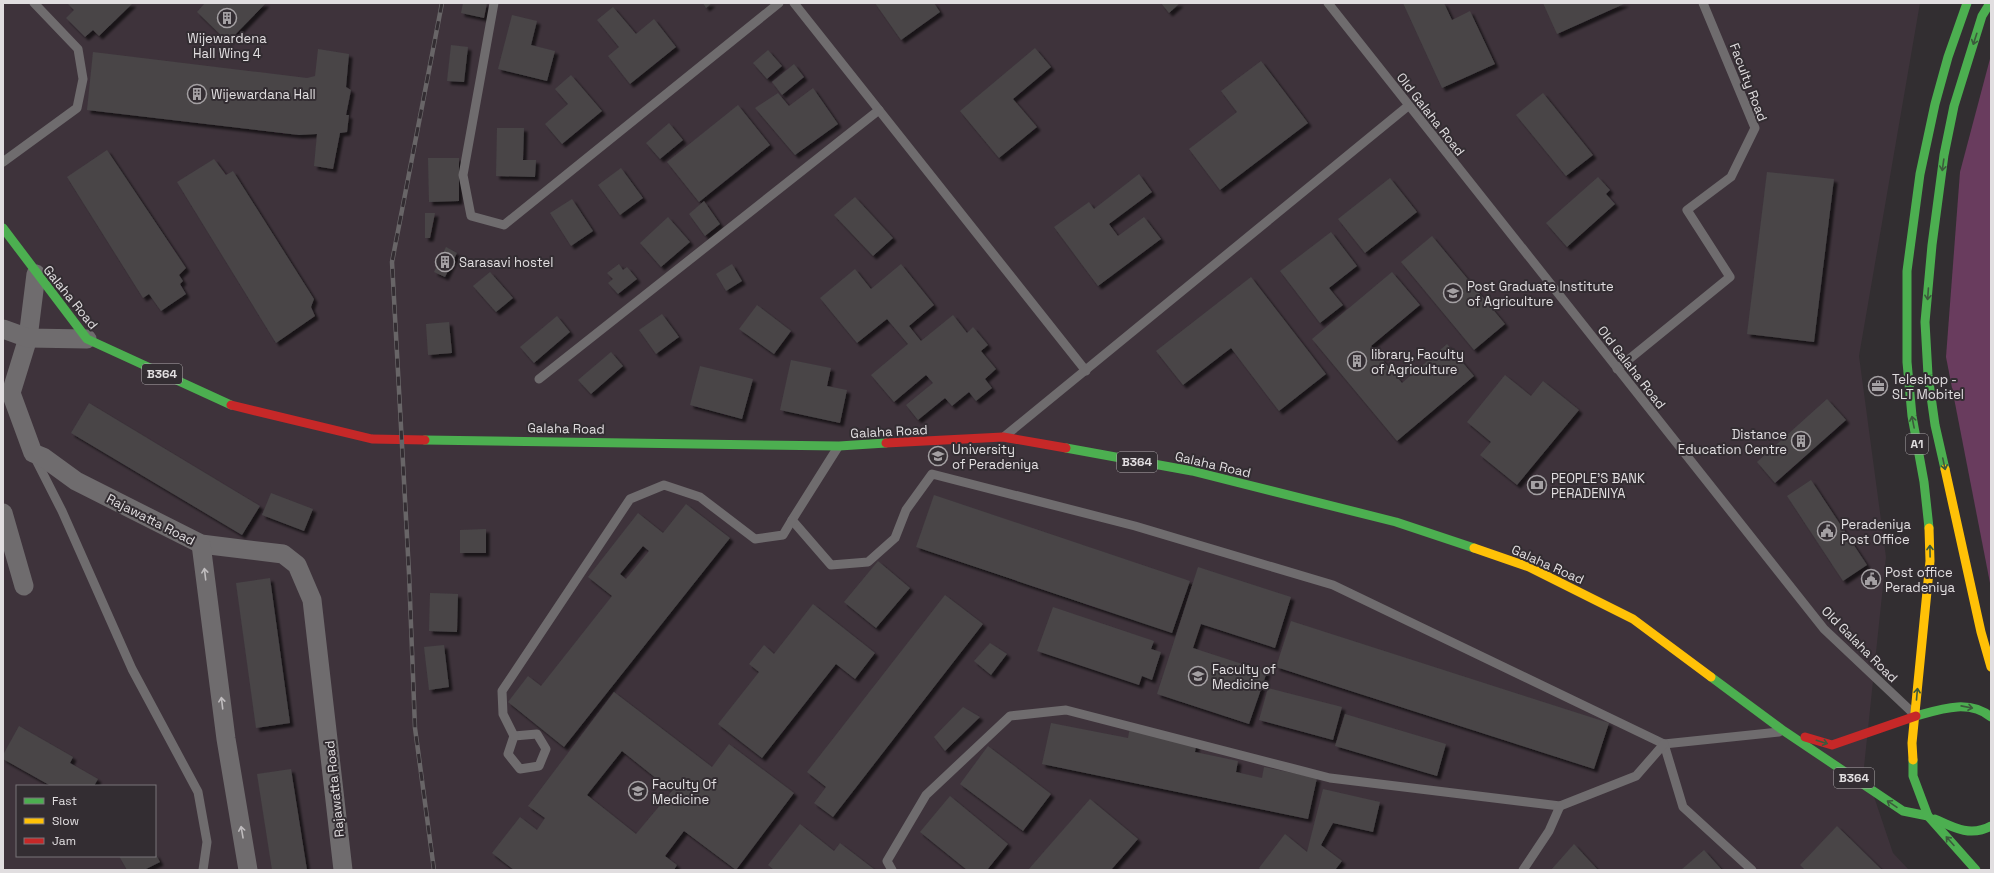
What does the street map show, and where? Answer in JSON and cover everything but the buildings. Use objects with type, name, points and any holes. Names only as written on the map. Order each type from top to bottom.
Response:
[{"type":"main road","name":"A1","points":[[1967,3],[1948,57],[1935,104],[1913,216],[1907,271],[1908,362],[1912,416],[1924,482],[1928,515],[1930,561],[1916,716],[1912,742],[1913,776],[1928,816],[1974,869]]},
{"type":"main road","name":"A1","points":[[1990,3],[1982,16],[1954,106],[1944,155],[1932,245],[1926,322],[1928,375],[1935,425],[1981,632],[1991,668]]},
{"type":"main road","name":"Galaha Road","points":[[3,228],[36,274],[88,340],[229,405],[372,439],[838,446],[1003,437],[1192,471],[1396,522],[1529,567],[1633,619],[1784,731],[1903,811],[1928,816],[1967,833],[1986,830],[1991,826]]},
{"type":"main road","name":"Galaha Road","points":[[1784,731],[1832,745],[1916,716],[1964,705],[1987,713],[1991,718]]},
{"type":"street","points":[[33,453],[7,386],[28,338],[36,274]]},
{"type":"street","points":[[3,329],[28,338],[88,340]]},
{"type":"street","name":"Rajawatta Road","points":[[33,453],[43,457],[76,481],[201,544],[283,554],[297,565],[312,600],[343,870]]},
{"type":"street","points":[[3,513],[24,586]]},
{"type":"street","points":[[201,544],[226,739],[248,870]]},
{"type":"lane","points":[[3,162],[77,108],[83,79],[78,49],[34,3]]},
{"type":"lane","points":[[494,3],[463,175],[471,216],[504,225],[779,3]]},
{"type":"lane","points":[[794,3],[1086,371]]},
{"type":"lane","name":"Old Galaha Road","points":[[1328,3],[1408,106],[1824,629],[1916,716]]},
{"type":"lane","name":"Faculty Road","points":[[1617,369],[1730,277],[1687,210],[1731,177],[1755,128],[1703,3]]},
{"type":"lane","points":[[1003,437],[1086,371],[1408,106]]},
{"type":"lane","points":[[539,379],[879,110]]},
{"type":"lane","points":[[514,736],[537,734],[546,749],[539,766],[520,769],[508,754],[514,736],[504,714],[502,691],[630,499],[664,485],[700,498],[755,539],[783,536],[838,446]]},
{"type":"lane","points":[[33,453],[62,511],[132,669],[198,792],[207,842],[204,870]]},
{"type":"lane","points":[[792,520],[831,565],[868,562],[895,538],[906,510],[932,474],[1120,522],[1333,585],[1664,744],[1784,731]]},
{"type":"lane","points":[[892,870],[887,861],[926,795],[1010,716],[1066,710],[1330,778],[1560,806],[1636,776],[1664,744]]},
{"type":"lane","points":[[1664,744],[1683,807],[1752,870]]},
{"type":"lane","points":[[1523,870],[1549,831],[1560,806]]},
{"type":"shaded area","name":"University of Peradeniya","points":[[3,3],[1920,3],[1859,356],[1886,557],[1864,767],[1893,853],[1909,870],[3,870]]},
{"type":"shaded area","points":[[1991,55],[1991,588],[1946,357],[1960,172]]},
{"type":"railway","points":[[434,870],[415,728],[409,573],[392,262],[442,3]]},
{"type":"traffic: fast","points":[[1929,528],[1924,482],[1912,416],[1907,362],[1907,271],[1920,174],[1935,104],[1948,57],[1967,3]]},
{"type":"traffic: fast","points":[[1945,469],[1935,425],[1928,375],[1925,322],[1932,245],[1944,155],[1954,106],[1982,16],[1990,3]]},
{"type":"traffic: fast","points":[[3,228],[87,339],[231,405]]},
{"type":"traffic: fast","points":[[425,440],[839,446],[886,443]]},
{"type":"traffic: fast","points":[[1066,448],[1192,471],[1396,522],[1474,548]]},
{"type":"traffic: fast","points":[[1711,677],[1784,731],[1903,811],[1928,816]]},
{"type":"traffic: fast","points":[[1916,716],[1945,708],[1964,707],[1974,708],[1991,717]]},
{"type":"traffic: fast","points":[[1913,760],[1913,776],[1928,816],[1976,870]]},
{"type":"traffic: fast","points":[[1935,819],[1956,828],[1970,831],[1976,831],[1991,826]]},
{"type":"traffic: slow","points":[[1945,469],[1981,632],[1991,667]]},
{"type":"traffic: slow","points":[[1913,760],[1912,743],[1930,561],[1929,528]]},
{"type":"traffic: slow","points":[[1474,548],[1529,567],[1633,619],[1711,677]]},
{"type":"traffic: jam","points":[[231,405],[372,439],[425,440]]},
{"type":"traffic: jam","points":[[886,443],[1003,437],[1066,448]]},
{"type":"traffic: jam","points":[[1805,737],[1832,745],[1916,716]]},
{"type":"place","name":"Wijewardena Hall Wing 4","points":[[227,18]]},
{"type":"place","name":"Wijewardana Hall","points":[[197,94]]},
{"type":"place","name":"Sarasavi hostel","points":[[445,262]]},
{"type":"place","name":"Post Graduate Institute of Agriculture","points":[[1453,293]]},
{"type":"place","name":"library, Faculty of Agriculture","points":[[1357,361]]},
{"type":"place","name":"Teleshop - SLT Mobitel","points":[[1878,386]]},
{"type":"place","name":"Distance Education Centre","points":[[1801,441]]},
{"type":"place","name":"University of Peradeniya","points":[[938,456]]},
{"type":"place","name":"PEOPLE'S BANK PERADENIYA","points":[[1537,485]]},
{"type":"place","name":"Peradeniya Post Office","points":[[1827,531]]},
{"type":"place","name":"Post office Peradeniya","points":[[1871,579]]},
{"type":"place","name":"Faculty of Medicine","points":[[1198,676]]},
{"type":"place","name":"Faculty Of Medicine","points":[[638,791]]}]
